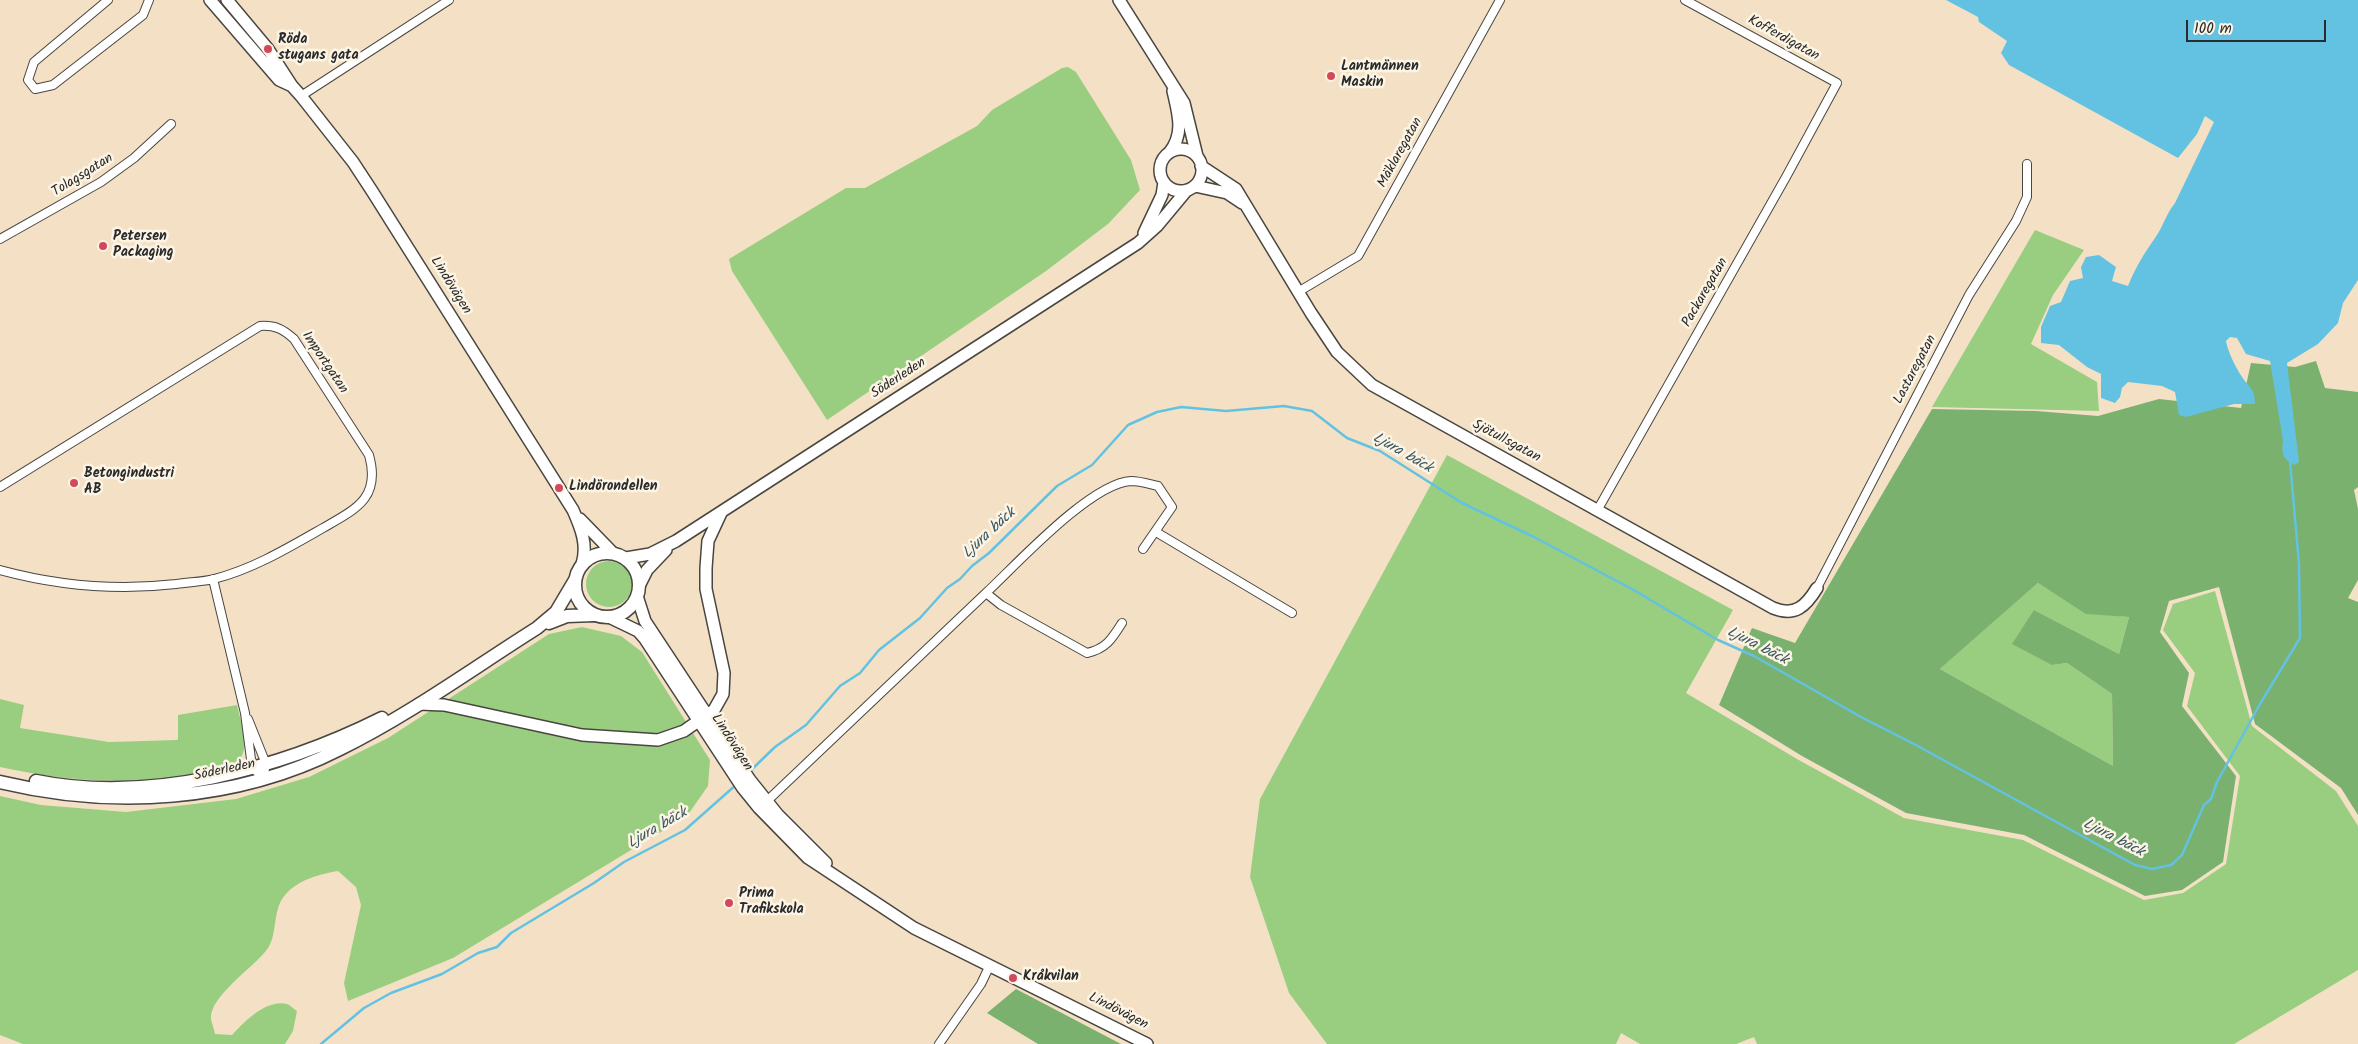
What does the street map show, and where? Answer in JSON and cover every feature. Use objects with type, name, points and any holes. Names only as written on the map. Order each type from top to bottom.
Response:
[{"type":"main road","name":"Lindövägen","points":[[210,0],[279,80],[292,86]]},
{"type":"main road","name":"Lindövägen","points":[[227,0],[268,49],[292,86],[372,191],[573,510],[594,536],[612,552]]},
{"type":"main road","points":[[1119,0],[1184,103],[1199,161],[1200,178],[1191,188]]},
{"type":"main road","points":[[1172,86],[1180,122],[1177,141],[1160,168],[1164,182],[1174,190],[1191,188],[1227,194],[1243,204]]},
{"type":"main road","points":[[1167,155],[1179,150],[1199,161]]},
{"type":"main road","name":"Sjötullsgatan","points":[[1199,161],[1236,189],[1243,204],[1337,352],[1372,385],[1784,613],[1795,611],[1810,599],[1817,588]]},
{"type":"main road","name":"Söderleden","points":[[1138,243],[1162,195],[1164,182]]},
{"type":"main road","name":"Söderleden","points":[[626,558],[650,554],[676,541],[1138,243],[1157,226],[1191,188]]},
{"type":"main road","name":"Lindövägen","points":[[573,510],[584,540],[582,564]]},
{"type":"main road","points":[[418,704],[444,705],[582,735],[637,740],[665,738],[684,731],[719,704],[723,694],[724,673],[706,589],[708,541],[716,519],[722,511]]},
{"type":"main road","name":"Söderleden","points":[[638,590],[653,562],[676,541]]},
{"type":"main road","points":[[612,552],[626,558],[636,569],[638,590],[626,611],[603,616],[587,610],[579,602],[575,591],[575,580],[582,564],[595,555],[612,552]]},
{"type":"main road","name":"Söderleden","points":[[0,782],[86,796],[135,798],[182,795],[263,778],[305,765],[338,750],[418,704],[537,628],[556,612],[575,580]]},
{"type":"main road","name":"Lindövägen","points":[[638,590],[645,621],[702,718]]},
{"type":"main road","name":"Söderleden","points":[[537,628],[567,616],[603,616]]},
{"type":"main road","name":"Lindövägen","points":[[603,616],[638,632],[645,639],[702,718],[743,779],[759,808],[820,868],[839,877],[914,928],[1147,1044]]},
{"type":"main road","name":"Söderleden","points":[[0,773],[68,785],[133,787],[190,781],[252,768],[330,742],[436,692]]},
{"type":"main road","name":"Lindövägen","points":[[743,779],[768,801],[802,841],[839,877]]},
{"type":"street","points":[[108,0],[34,62],[28,80],[35,89],[53,85],[136,21],[143,15],[149,0]]},
{"type":"street","points":[[301,96],[449,0]]},
{"type":"street","name":"Mäklaregatan","points":[[1298,292],[1358,256],[1500,0]]},
{"type":"street","name":"Kofferdigatan","points":[[1685,0],[1837,82],[1834,88]]},
{"type":"street","name":"Packaregatan","points":[[1598,509],[1786,178],[1834,88]]},
{"type":"street","name":"Tolagsgatan","points":[[0,239],[101,182],[134,158],[171,124]]},
{"type":"street","name":"Lastaregatan","points":[[1817,588],[1970,295],[2016,221],[2027,197],[2027,164]]},
{"type":"street","name":"Importgatan","points":[[0,487],[260,326],[272,326],[284,330],[299,346],[369,455],[373,470],[372,486],[366,498],[350,513],[262,562],[213,579],[143,588],[98,588],[42,581],[0,570]]},
{"type":"street","points":[[768,801],[986,593],[1079,508],[1111,486],[1131,481],[1158,486],[1172,507],[1143,549]]},
{"type":"street","points":[[1156,532],[1292,613]]},
{"type":"street","points":[[213,579],[245,713],[252,768],[263,778]]},
{"type":"street","points":[[986,593],[1000,605],[1087,654],[1098,651],[1110,642],[1122,623]]},
{"type":"street","points":[[245,713],[260,744],[266,764],[263,778]]},
{"type":"street","points":[[939,1044],[981,984],[989,967]]},
{"type":"green space","points":[[1068,67],[1076,72],[1131,160],[1140,190],[1108,224],[1046,271],[827,420],[732,271],[729,259],[846,188],[865,188],[977,126],[992,110],[1062,68]]},
{"type":"green space","points":[[2035,230],[2084,250],[2053,295],[2031,344],[2097,382],[2099,411],[1932,407]]},
{"type":"green space","points":[[2316,361],[2325,388],[2358,392],[2358,487],[2354,490],[2358,509],[2358,580],[2348,598],[2358,602],[2358,815],[2341,788],[2255,724],[2219,587],[2169,601],[2160,632],[2189,673],[2182,706],[2236,776],[2223,862],[2182,890],[2145,896],[2024,835],[1906,813],[1802,756],[1719,705],[1752,628],[1795,643],[1932,409],[2036,411],[2098,416],[2159,399],[2241,408],[2251,363],[2295,367]],"holes":[[[2038,583],[2086,614],[2129,617],[2119,654],[2034,610],[2012,644],[2052,665],[2067,663],[2112,694],[2113,766],[1940,669]]]},
{"type":"green space","points":[[1447,455],[1733,610],[1686,693],[1797,759],[1904,818],[2023,840],[2144,900],[2183,893],[2226,864],[2240,776],[2187,706],[2195,673],[2163,630],[2173,604],[2215,591],[2252,726],[2336,791],[2358,826],[2358,970],[2234,1044],[1757,1044],[1754,1037],[1736,1044],[1640,1044],[1621,1033],[1616,1044],[1327,1044],[1289,993],[1250,877],[1260,799]]},
{"type":"green space","points":[[604,561],[614,561],[626,567],[631,575],[631,593],[626,601],[618,606],[604,607],[596,604],[589,597],[586,589],[586,579],[589,571],[596,564]]},
{"type":"green space","points":[[2038,583],[2086,613],[2129,617],[2119,654],[2034,610],[2052,665],[2067,663],[2112,694],[2113,766],[1940,669]]},
{"type":"green space","points":[[582,627],[621,636],[642,652],[710,760],[708,786],[687,816],[453,958],[348,1001],[344,983],[361,905],[356,887],[338,871],[303,881],[291,889],[282,900],[268,948],[225,991],[212,1010],[211,1019],[215,1034],[232,1035],[249,1018],[264,1008],[279,1003],[287,1004],[297,1011],[293,1031],[285,1044],[23,1044],[0,1035],[0,796],[41,805],[126,812],[236,799],[309,777],[388,738],[549,634]]},
{"type":"green space","points":[[0,699],[24,705],[20,728],[109,742],[177,740],[178,715],[237,705],[244,733],[244,748],[242,755],[236,763],[222,769],[158,779],[105,781],[78,779],[0,767]]},
{"type":"green space","points":[[1016,989],[1121,1044],[1038,1044],[987,1013]]},
{"type":"water","points":[[1946,0],[2358,0],[2358,280],[2343,303],[2338,323],[2318,344],[2287,363],[2299,462],[2294,465],[2287,460],[2282,449],[2283,441],[2270,361],[2246,354],[2237,338],[2230,337],[2226,341],[2227,345],[2237,368],[2253,392],[2255,404],[2234,404],[2186,417],[2179,415],[2175,392],[2162,386],[2128,382],[2122,388],[2120,397],[2115,403],[2101,398],[2101,374],[2087,367],[2059,345],[2041,343],[2041,327],[2050,306],[2061,302],[2070,281],[2083,278],[2081,267],[2086,257],[2099,255],[2116,267],[2112,281],[2128,286],[2140,261],[2175,203],[2214,122],[2205,116],[2197,134],[2178,158],[2009,65],[2001,53],[2007,41],[1979,22],[1978,17]]},
{"type":"waterway","name":"Ljura bäck","points":[[748,773],[775,747],[806,725],[840,686],[860,673],[879,650],[920,618],[947,588],[989,553],[1057,486],[1092,465],[1128,425],[1157,412],[1181,407],[1226,411],[1284,406],[1312,411],[1347,438],[1380,451],[1462,503],[1532,536],[1632,589],[1718,640],[1754,656],[1861,717],[2135,865],[2152,869],[2171,865],[2182,855],[2204,805],[2211,799],[2217,782],[2260,704],[2300,638],[2299,564],[2290,461]]},
{"type":"waterway","name":"Ljura bäck","points":[[321,1044],[364,1008],[391,993],[442,974],[478,953],[497,947],[511,933],[594,883],[624,862],[685,830],[737,784]]},
{"type":"place","name":"Röda stugans gata","points":[[268,49]]},
{"type":"place","name":"Lantmännen Maskin","points":[[1331,76]]},
{"type":"place","name":"Petersen Packaging","points":[[103,246]]},
{"type":"place","name":"Betongindustri AB","points":[[74,483]]},
{"type":"place","name":"Lindörondellen","points":[[559,488]]},
{"type":"place","name":"Prima Trafikskola","points":[[729,903]]},
{"type":"place","name":"Kråkvilan","points":[[1013,978]]}]
